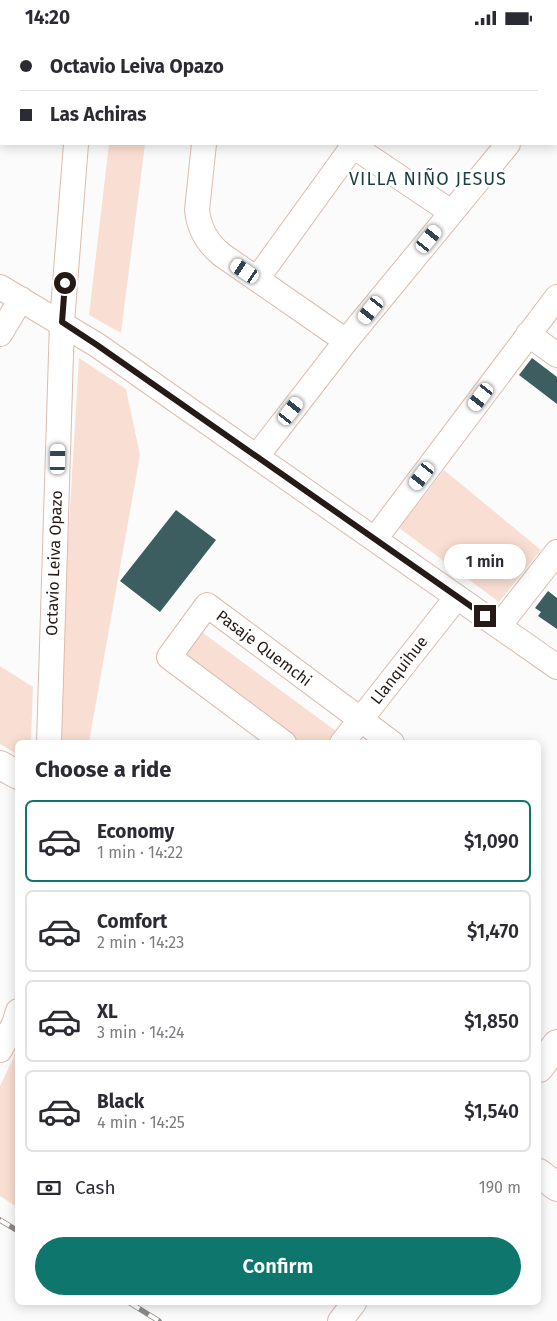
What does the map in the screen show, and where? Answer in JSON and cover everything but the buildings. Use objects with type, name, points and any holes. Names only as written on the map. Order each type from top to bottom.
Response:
[{"type":"main road","points":[[0,765],[15,773]]},
{"type":"main road","points":[[541,1065],[557,1044]]},
{"type":"main road","points":[[541,1175],[557,1187]]},
{"type":"street","name":"Octavio Leiva Opazo","points":[[49,740],[62,322],[76,145]]},
{"type":"street","points":[[204,145],[197,210],[202,231],[214,248],[346,341]]},
{"type":"street","points":[[256,279],[352,145],[451,212]]},
{"type":"street","points":[[257,456],[346,341],[507,145]]},
{"type":"street","points":[[0,287],[62,322],[97,345],[557,667]]},
{"type":"street","points":[[375,539],[557,297]]},
{"type":"street","points":[[0,334],[21,299]]},
{"type":"street","points":[[528,334],[557,355]]},
{"type":"street","points":[[499,626],[557,553]]},
{"type":"street","name":"Llanquihue","points":[[344,740],[457,597]]},
{"type":"street","name":"Pasaje Quemchi","points":[[280,740],[168,657],[207,605],[388,740]]},
{"type":"street","points":[[0,1050],[15,1021]]},
{"type":"street","points":[[340,1321],[352,1305]]},
{"type":"shaded area","points":[[109,145],[145,145],[121,333],[89,315]]},
{"type":"shaded area","points":[[79,358],[126,389],[140,455],[89,740],[56,740]]},
{"type":"shaded area","points":[[444,470],[541,550],[499,602],[399,528]]},
{"type":"shaded area","points":[[195,627],[348,740],[294,740],[179,652]]},
{"type":"shaded area","points":[[0,666],[33,687],[31,740],[15,740],[15,753],[0,744]]},
{"type":"shaded area","points":[[15,1051],[15,1206],[0,1196],[0,1086]]},
{"type":"railway","points":[[0,1220],[15,1229]]},
{"type":"railway","points":[[133,1305],[159,1321]]},
{"type":"district","name":"VILLA NIÑO JESUS","points":[[428,179]]},
{"type":"route","points":[[65,283],[62,322],[485,616]]}]
